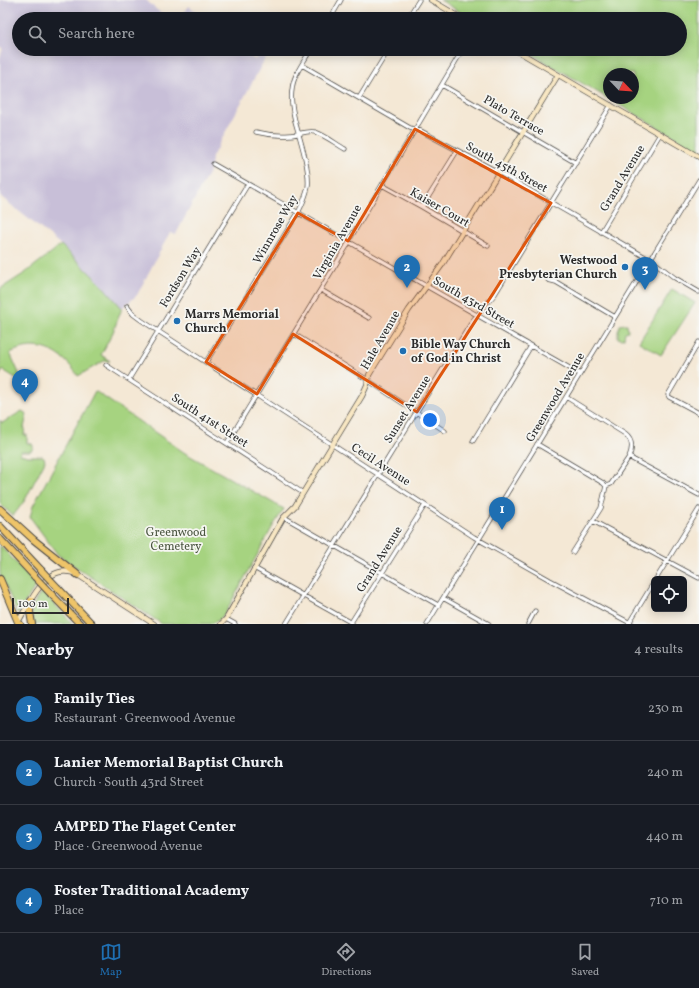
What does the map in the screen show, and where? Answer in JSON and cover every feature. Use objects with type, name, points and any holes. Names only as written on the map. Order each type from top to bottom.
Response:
[{"type":"highway","points":[[0,509],[34,540],[78,575]]},
{"type":"highway","points":[[0,526],[92,624]]},
{"type":"highway","points":[[0,540],[80,624]]},
{"type":"highway","points":[[0,579],[18,623]]},
{"type":"highway","points":[[31,601],[30,612],[32,624]]},
{"type":"street","points":[[334,12],[341,0]]},
{"type":"street","points":[[411,12],[419,0]]},
{"type":"street","points":[[431,0],[451,12]]},
{"type":"street","name":"Winnrose Way","points":[[206,362],[303,203],[308,186],[306,167],[291,95],[295,78],[308,56]]},
{"type":"street","points":[[359,98],[385,56]]},
{"type":"street","name":"Virginia Avenue","points":[[227,443],[321,290],[459,56]]},
{"type":"street","points":[[526,56],[699,157]]},
{"type":"street","name":"South 45th Street","points":[[302,65],[410,128],[421,131],[498,172],[650,260],[675,278],[699,292]]},
{"type":"street","name":"Hale Avenue","points":[[226,619],[284,517],[295,506],[362,396],[367,385],[369,375],[409,310],[442,265],[558,75]]},
{"type":"street","name":"Plato Terrace","points":[[442,85],[576,163]]},
{"type":"street","name":"Sunset Avenue","points":[[286,624],[473,320],[495,294],[611,105]]},
{"type":"street","points":[[256,132],[280,136],[311,132],[318,133],[345,149]]},
{"type":"street","name":"Grand Avenue","points":[[601,232],[660,134]]},
{"type":"street","points":[[422,207],[457,151]]},
{"type":"street","name":"South 43rd Street","points":[[214,164],[580,374]]},
{"type":"street","name":"Greenwood Avenue","points":[[427,624],[699,180]]},
{"type":"street","name":"Fordson Way","points":[[129,379],[248,184]]},
{"type":"street","name":"Kaiser Court","points":[[382,185],[488,246]]},
{"type":"street","points":[[548,280],[556,282],[615,317]]},
{"type":"street","points":[[321,290],[368,318]]},
{"type":"street","name":"Cecil Avenue","points":[[127,306],[133,314],[479,540],[630,623]]},
{"type":"street","points":[[294,334],[368,380],[445,431]]},
{"type":"street","points":[[698,345],[668,395],[669,397],[699,413]]},
{"type":"street","points":[[473,441],[531,346]]},
{"type":"street","name":"South 41st Street","points":[[106,365],[303,493]]},
{"type":"street","points":[[566,397],[629,436],[632,441],[632,448],[629,456],[611,484],[606,486]]},
{"type":"street","points":[[538,444],[606,486]]},
{"type":"street","points":[[629,456],[699,495]]},
{"type":"street","points":[[573,552],[602,506],[606,486]]},
{"type":"street","name":"Grand Avenue","points":[[351,624],[425,505]]},
{"type":"street","points":[[658,576],[699,509]]},
{"type":"street","points":[[284,517],[438,605]]},
{"type":"street","points":[[593,521],[699,578]]},
{"type":"street","points":[[254,568],[351,624]]},
{"type":"street","points":[[18,623],[38,590],[51,576],[65,572],[72,572],[154,624]]},
{"type":"street","points":[[630,623],[651,587]]},
{"type":"street","points":[[443,598],[489,624]]},
{"type":"street","points":[[528,624],[535,611]]},
{"type":"street","points":[[216,624],[226,619]]},
{"type":"street","points":[[221,624],[226,619]]},
{"type":"street","points":[[226,619],[234,624]]},
{"type":"highlighted area","points":[[415,129],[551,203],[417,412],[293,334],[257,394],[206,362],[298,213],[348,241]]},
{"type":"shaded area","points":[[0,0],[146,0],[160,12],[12,12],[12,56],[250,56],[255,60],[257,56],[266,56],[212,157],[211,168],[176,234],[170,232],[137,295],[122,308],[100,283],[61,245],[0,196],[0,57],[3,48],[0,46]]},
{"type":"shaded area","points":[[189,6],[196,12],[185,12]]},
{"type":"green space","points":[[440,0],[699,0],[699,151],[618,104],[639,104],[639,68],[603,68],[603,95],[535,56],[687,56],[687,12],[460,12]]},
{"type":"green space","points":[[61,245],[100,283],[122,308],[113,332],[101,355],[110,361],[104,361],[78,376],[72,367],[57,354],[48,350],[30,347],[10,353],[22,382],[3,370],[0,375],[0,289],[25,273]]},
{"type":"green space","points":[[672,289],[695,303],[661,355],[639,342]]},
{"type":"green space","points":[[627,324],[628,331],[625,332],[624,338],[618,338],[620,325]]},
{"type":"green space","name":"Greenwood Cemetery","points":[[95,391],[185,453],[284,509],[273,526],[226,612],[219,620],[210,624],[162,624],[58,555],[30,517],[33,506]]},
{"type":"green space","points":[[22,411],[27,414],[24,435],[27,435],[27,443],[32,444],[33,447],[30,451],[21,451],[20,454],[28,456],[42,456],[44,457],[45,461],[25,500],[13,516],[0,504],[0,420],[2,423]]},
{"type":"green space","points":[[0,545],[36,585],[18,614],[0,574]]},
{"type":"green space","points":[[42,591],[73,624],[34,624],[32,610]]},
{"type":"place","name":"Westwood Presbyterian Church","points":[[625,267]]},
{"type":"place","name":"Lanier Memorial Baptist Church","points":[[407,288]]},
{"type":"place","name":"AMPED The Flaget Center","points":[[645,290]]},
{"type":"place","name":"Marrs Memorial Church","points":[[177,321]]},
{"type":"place","name":"Bible Way Church of God in Christ","points":[[403,351]]},
{"type":"place","name":"Foster Traditional Academy","points":[[25,402]]},
{"type":"place","name":"Family Ties","points":[[502,530]]}]
